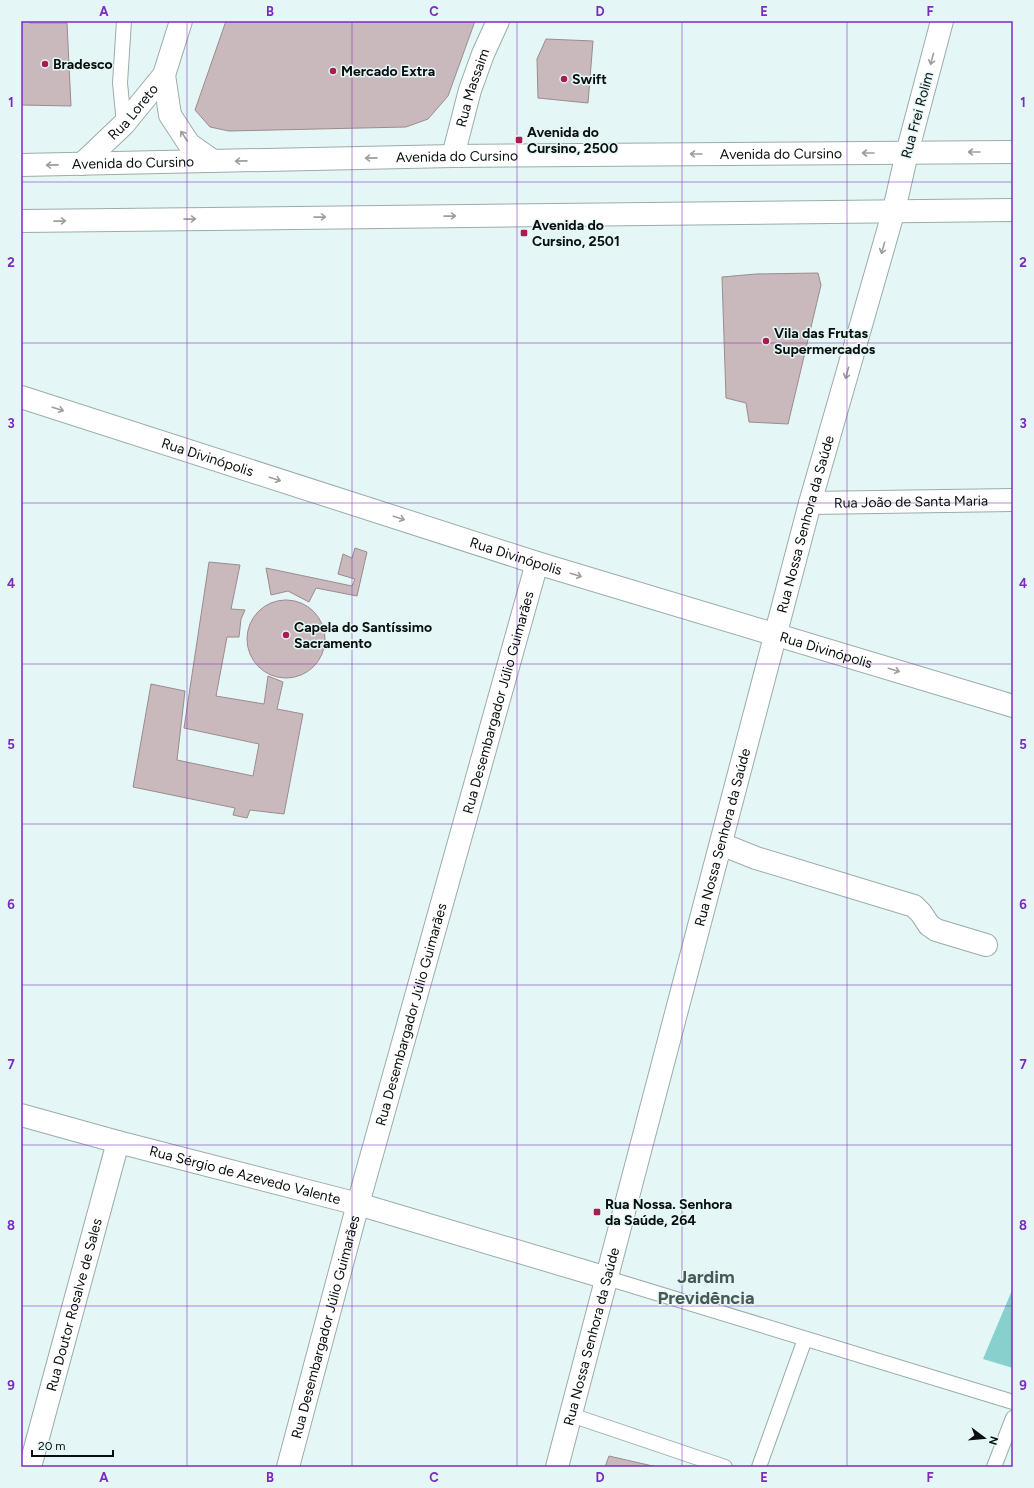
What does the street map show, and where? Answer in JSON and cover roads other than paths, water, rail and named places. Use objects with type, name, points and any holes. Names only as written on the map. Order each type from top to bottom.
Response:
[{"type":"street","name":"Rua Loreto","points":[[82,164],[124,124],[164,75],[181,21]]},
{"type":"street","name":"Rua Massaim","points":[[453,156],[470,90],[483,54],[498,21]]},
{"type":"street","name":"Rua Frei Rolim","points":[[894,210],[942,21]]},
{"type":"street","name":"Rua Loreto","points":[[164,75],[170,115],[189,144],[213,161]]},
{"type":"street","name":"Avenida do Cursino","points":[[21,165],[453,156],[1013,152]]},
{"type":"street","points":[[21,221],[894,210],[1013,210]]},
{"type":"street","name":"Rua Nossa Senhora da Saúde","points":[[558,1467],[810,503],[894,210]]},
{"type":"street","name":"Rua Divinópolis","points":[[21,397],[537,563],[1013,706]]},
{"type":"street","name":"Rua João de Santa Maria","points":[[810,503],[1013,500]]},
{"type":"street","name":"Rua Desembargador Júlio Guimarães","points":[[288,1467],[358,1204],[537,563]]},
{"type":"street","points":[[721,844],[756,858],[914,906],[929,925],[936,930],[986,945]]},
{"type":"street","name":"Rua Sérgio de Azevedo Valente","points":[[21,1115],[118,1142],[358,1204],[607,1278]]},
{"type":"street","name":"Rua Doutor Rosalve de Sales","points":[[30,1467],[118,1142]]},
{"type":"lane","points":[[124,21],[120,83],[124,124]]},
{"type":"lane","points":[[607,1278],[1013,1402]]},
{"type":"lane","points":[[759,1467],[805,1339]]},
{"type":"lane","points":[[571,1415],[725,1467]]},
{"type":"lane","points":[[994,1467],[1013,1418]]},
{"type":"place","name":"Bradesco","points":[[45,64]]},
{"type":"place","name":"Mercado Extra","points":[[333,71]]},
{"type":"place","name":"Swift","points":[[564,79]]},
{"type":"place","name":"Avenida do Cursino, 2500","points":[[519,140]]},
{"type":"place","name":"Avenida do Cursino, 2501","points":[[524,233]]},
{"type":"place","name":"Vila das Frutas Supermercados","points":[[766,341]]},
{"type":"place","name":"Capela do Santíssimo Sacramento","points":[[286,635]]},
{"type":"place","name":"Rua Nossa. Senhora da Saúde, 264","points":[[597,1212]]},
{"type":"district","name":"Jardim Previdência","points":[[706,1287]]}]
